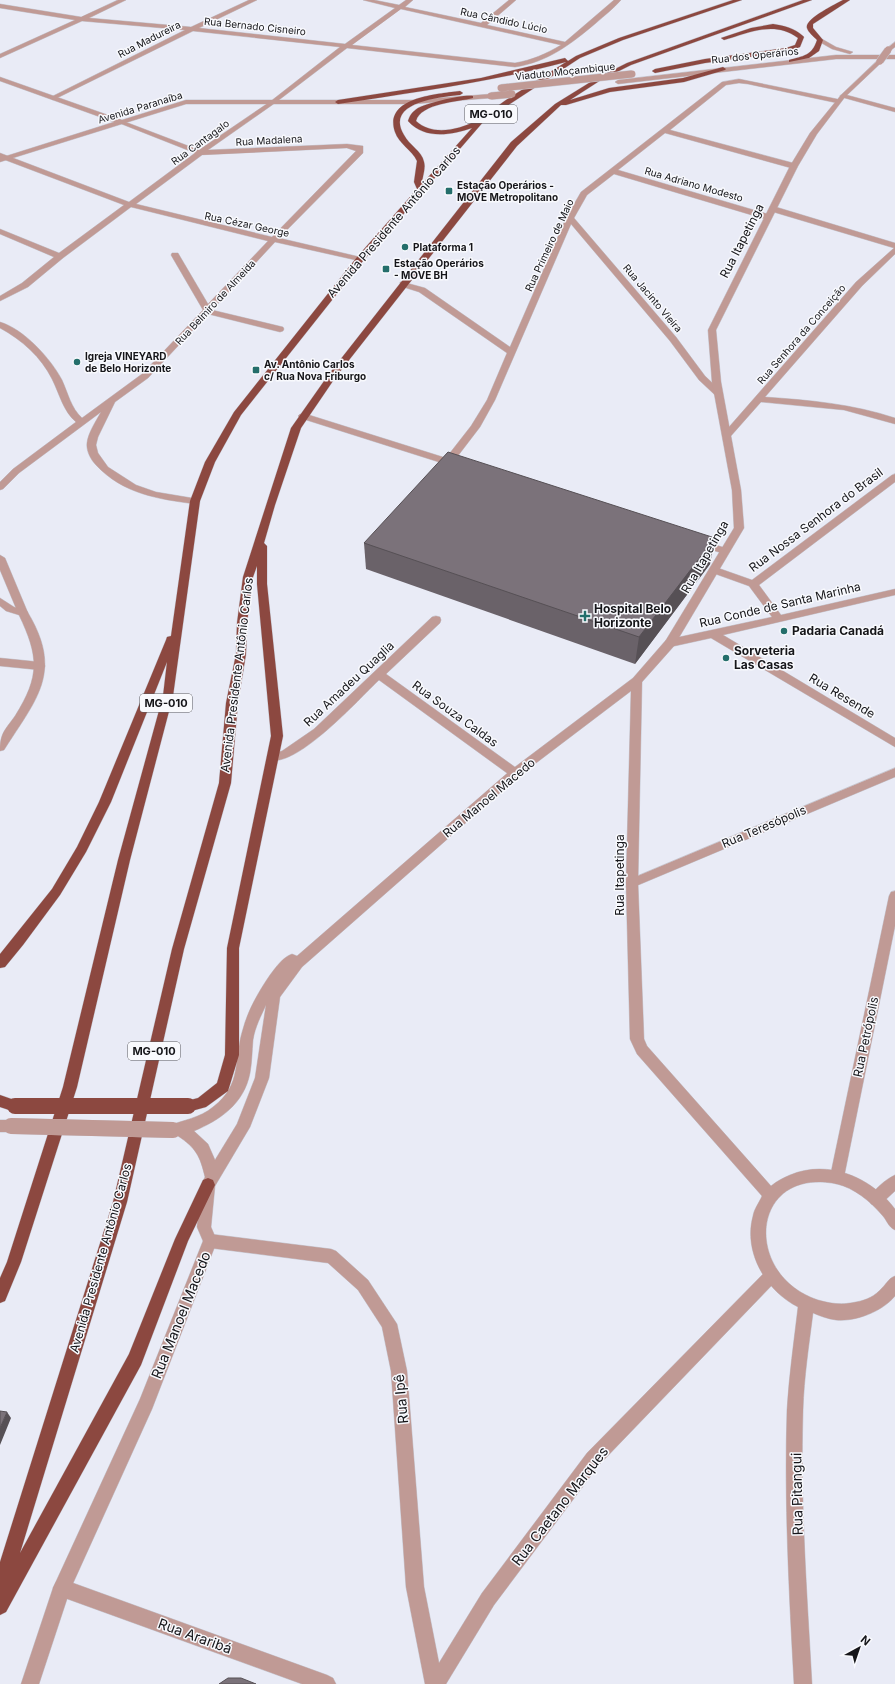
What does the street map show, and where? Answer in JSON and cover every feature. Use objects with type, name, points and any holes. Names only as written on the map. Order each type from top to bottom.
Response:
[{"type":"highway","name":"Avenida Presidente Antônio Carlos","points":[[0,1296],[14,1262],[70,1087],[124,860],[168,696],[177,624],[196,501],[210,462],[237,414],[360,258],[482,120],[578,57],[621,39],[739,0]]},
{"type":"highway","name":"Avenida Presidente Antônio Carlos","points":[[0,1589],[120,1202],[178,949],[225,783],[232,703],[241,654],[242,623],[248,577],[291,440],[303,416],[403,284],[514,144],[557,105],[599,79],[647,58],[809,0]]},
{"type":"highway","points":[[791,61],[814,53],[819,48],[820,40],[810,28],[810,24],[813,20],[847,0]]},
{"type":"highway","points":[[647,58],[690,48],[767,26],[786,28],[795,32],[801,37],[801,41],[798,46],[787,50],[705,61],[655,71]]},
{"type":"highway","points":[[338,102],[505,75],[578,57]]},
{"type":"highway","points":[[557,105],[609,90],[684,80],[723,69]]},
{"type":"highway","points":[[421,190],[418,182],[421,169],[419,158],[398,131],[398,118],[402,111],[413,102],[424,98],[460,93]]},
{"type":"highway","points":[[471,97],[420,109],[413,114],[412,121],[422,128],[444,132],[462,129],[482,120]]},
{"type":"highway","points":[[0,1101],[15,1106],[188,1106],[201,1103],[223,1087],[232,1055],[233,948],[277,736],[262,584],[262,536]]},
{"type":"highway","points":[[1,960],[19,941],[56,892],[82,849],[105,802],[177,624]]},
{"type":"highway","points":[[0,1606],[135,1358],[182,1239],[210,1181]]},
{"type":"street","points":[[0,3],[7,0]]},
{"type":"street","points":[[0,56],[123,0]]},
{"type":"street","name":"Rua Madureira","points":[[53,98],[254,0]]},
{"type":"street","name":"Rua Cândido Lúcio","points":[[366,0],[567,44]]},
{"type":"street","name":"Rua Cantagalo","points":[[0,298],[25,285],[60,256],[200,153],[274,102],[346,46],[410,0]]},
{"type":"street","points":[[482,26],[513,0]]},
{"type":"street","name":"Rua Bernado Cisneiro","points":[[0,6],[83,19],[192,29],[508,65],[528,64],[567,44],[618,0]]},
{"type":"street","points":[[820,40],[834,48],[851,52]]},
{"type":"street","name":"Rua Itapetinga","points":[[770,1195],[642,1050],[636,1039],[632,883],[637,681],[670,643],[739,528],[740,510],[718,393],[712,350],[712,330],[794,166],[814,133],[840,98],[880,61],[888,50],[895,44]]},
{"type":"street","name":"Rua dos Operários","points":[[632,74],[814,53],[851,52],[895,55]]},
{"type":"street","name":"Rua dos Operários","points":[[618,82],[791,61],[846,56],[895,55]]},
{"type":"street","name":"Viaduto Moçambique","points":[[501,88],[632,74]]},
{"type":"street","name":"Rua Madalena","points":[[0,79],[121,122],[200,153],[347,146],[360,148]]},
{"type":"street","name":"Rua Primeiro de Maio","points":[[448,462],[475,427],[491,400],[570,218],[584,194],[724,83],[739,81],[748,82],[840,98]]},
{"type":"street","name":"Viaduto Moçambique","points":[[491,96],[618,82]]},
{"type":"street","name":"Avenida Paranaíba","points":[[338,102],[460,93],[501,88]]},
{"type":"street","name":"Avenida Paranaíba","points":[[2,157],[186,102],[413,102],[491,96]]},
{"type":"street","points":[[840,98],[895,110]]},
{"type":"street","points":[[370,102],[390,105],[402,111]]},
{"type":"street","points":[[663,130],[794,166]]},
{"type":"street","name":"Rua Belmiro de Almeida","points":[[0,487],[16,471],[145,376],[208,311],[273,240],[360,151],[360,148]]},
{"type":"street","name":"Rua Cézar George","points":[[2,157],[131,205],[273,240],[360,258]]},
{"type":"street","name":"Rua Adriano Modesto","points":[[613,171],[895,246]]},
{"type":"street","name":"Rua Jacinto Vieira","points":[[570,218],[673,339],[702,378],[718,393]]},
{"type":"street","points":[[0,230],[60,256]]},
{"type":"street","name":"Rua Senhora da Conceição","points":[[727,435],[859,284],[895,250]]},
{"type":"street","points":[[174,254],[208,311],[280,329]]},
{"type":"street","points":[[403,284],[422,290],[512,352]]},
{"type":"street","points":[[0,325],[27,342],[42,356],[55,375],[68,408],[81,422]]},
{"type":"street","points":[[758,399],[842,407],[866,411],[895,421]]},
{"type":"street","points":[[113,401],[90,443],[93,455],[103,466],[132,486],[149,494],[196,501]]},
{"type":"street","points":[[303,416],[463,467]]},
{"type":"street","name":"Rua Nossa Senhora do Brasil","points":[[753,584],[895,477]]},
{"type":"street","points":[[693,541],[725,551]]},
{"type":"street","points":[[0,558],[38,645],[40,666],[36,687],[0,747]]},
{"type":"street","points":[[714,570],[753,584],[779,619]]},
{"type":"street","name":"Rua Conde de Santa Marinha","points":[[670,643],[895,592]]},
{"type":"street","points":[[0,602],[10,609],[23,613]]},
{"type":"street","name":"Rua Amadeu Quaglia","points":[[273,757],[280,757],[292,752],[313,736],[436,620]]},
{"type":"street","name":"Rua Resende","points":[[714,634],[895,743]]},
{"type":"street","points":[[0,662],[40,666]]},
{"type":"street","name":"Rua Souza Caldas","points":[[379,675],[515,774]]},
{"type":"street","name":"Rua Manoel Macedo","points":[[30,1684],[62,1588],[146,1403],[210,1241],[204,1227],[210,1181],[243,1127],[262,1078],[274,996],[297,963],[346,920],[515,774],[637,681]]},
{"type":"street","name":"Rua Teresópolis","points":[[632,883],[895,772]]},
{"type":"street","name":"Rua Petrópolis","points":[[837,1177],[895,896]]},
{"type":"street","name":"Rua Manoel Macedo","points":[[177,1130],[217,1112],[230,1097],[240,1081],[247,1035],[263,996],[286,963],[318,938],[346,920]]},
{"type":"street","points":[[6,1126],[177,1130],[196,1139],[209,1163],[210,1181]]},
{"type":"street","points":[[895,1223],[876,1199],[858,1185],[837,1177],[812,1175],[788,1181],[770,1195],[760,1212],[757,1233],[761,1254],[772,1275],[787,1292],[806,1304],[836,1313],[866,1309],[889,1294],[895,1283]]},
{"type":"street","points":[[876,1199],[895,1182]]},
{"type":"street","name":"Rua Ipê","points":[[210,1241],[331,1256],[364,1285],[389,1324],[399,1371],[415,1586],[435,1684]]},
{"type":"street","name":"Rua Caetano Marques","points":[[435,1684],[488,1599],[593,1459],[772,1275]]},
{"type":"street","name":"Rua Pitangui","points":[[802,1684],[799,1619],[795,1424],[799,1363],[806,1304]]},
{"type":"street","name":"Rua Araribá","points":[[62,1588],[327,1684]]},
{"type":"building","name":"Hospital Belo Horizonte","points":[[448,452],[715,538],[639,637],[364,543]]},
{"type":"building","points":[[0,1411],[7,1412],[0,1428]]},
{"type":"building","points":[[228,1678],[241,1678],[256,1684],[219,1684]]},
{"type":"place","name":"Estação Operários - MOVE Metropolitano","points":[[449,191]]},
{"type":"place","name":"Plataforma 1","points":[[405,247]]},
{"type":"place","name":"Estação Operários - MOVE BH","points":[[386,269]]},
{"type":"place","name":"Igreja VINEYARD de Belo Horizonte","points":[[77,362]]},
{"type":"place","name":"Av. Antônio Carlos c/ Rua Nova Friburgo","points":[[256,370]]},
{"type":"place","name":"Hospital Belo Horizonte","points":[[585,616]]},
{"type":"place","name":"Padaria Canadá","points":[[784,631]]},
{"type":"place","name":"Sorveteria Las Casas","points":[[726,658]]}]
